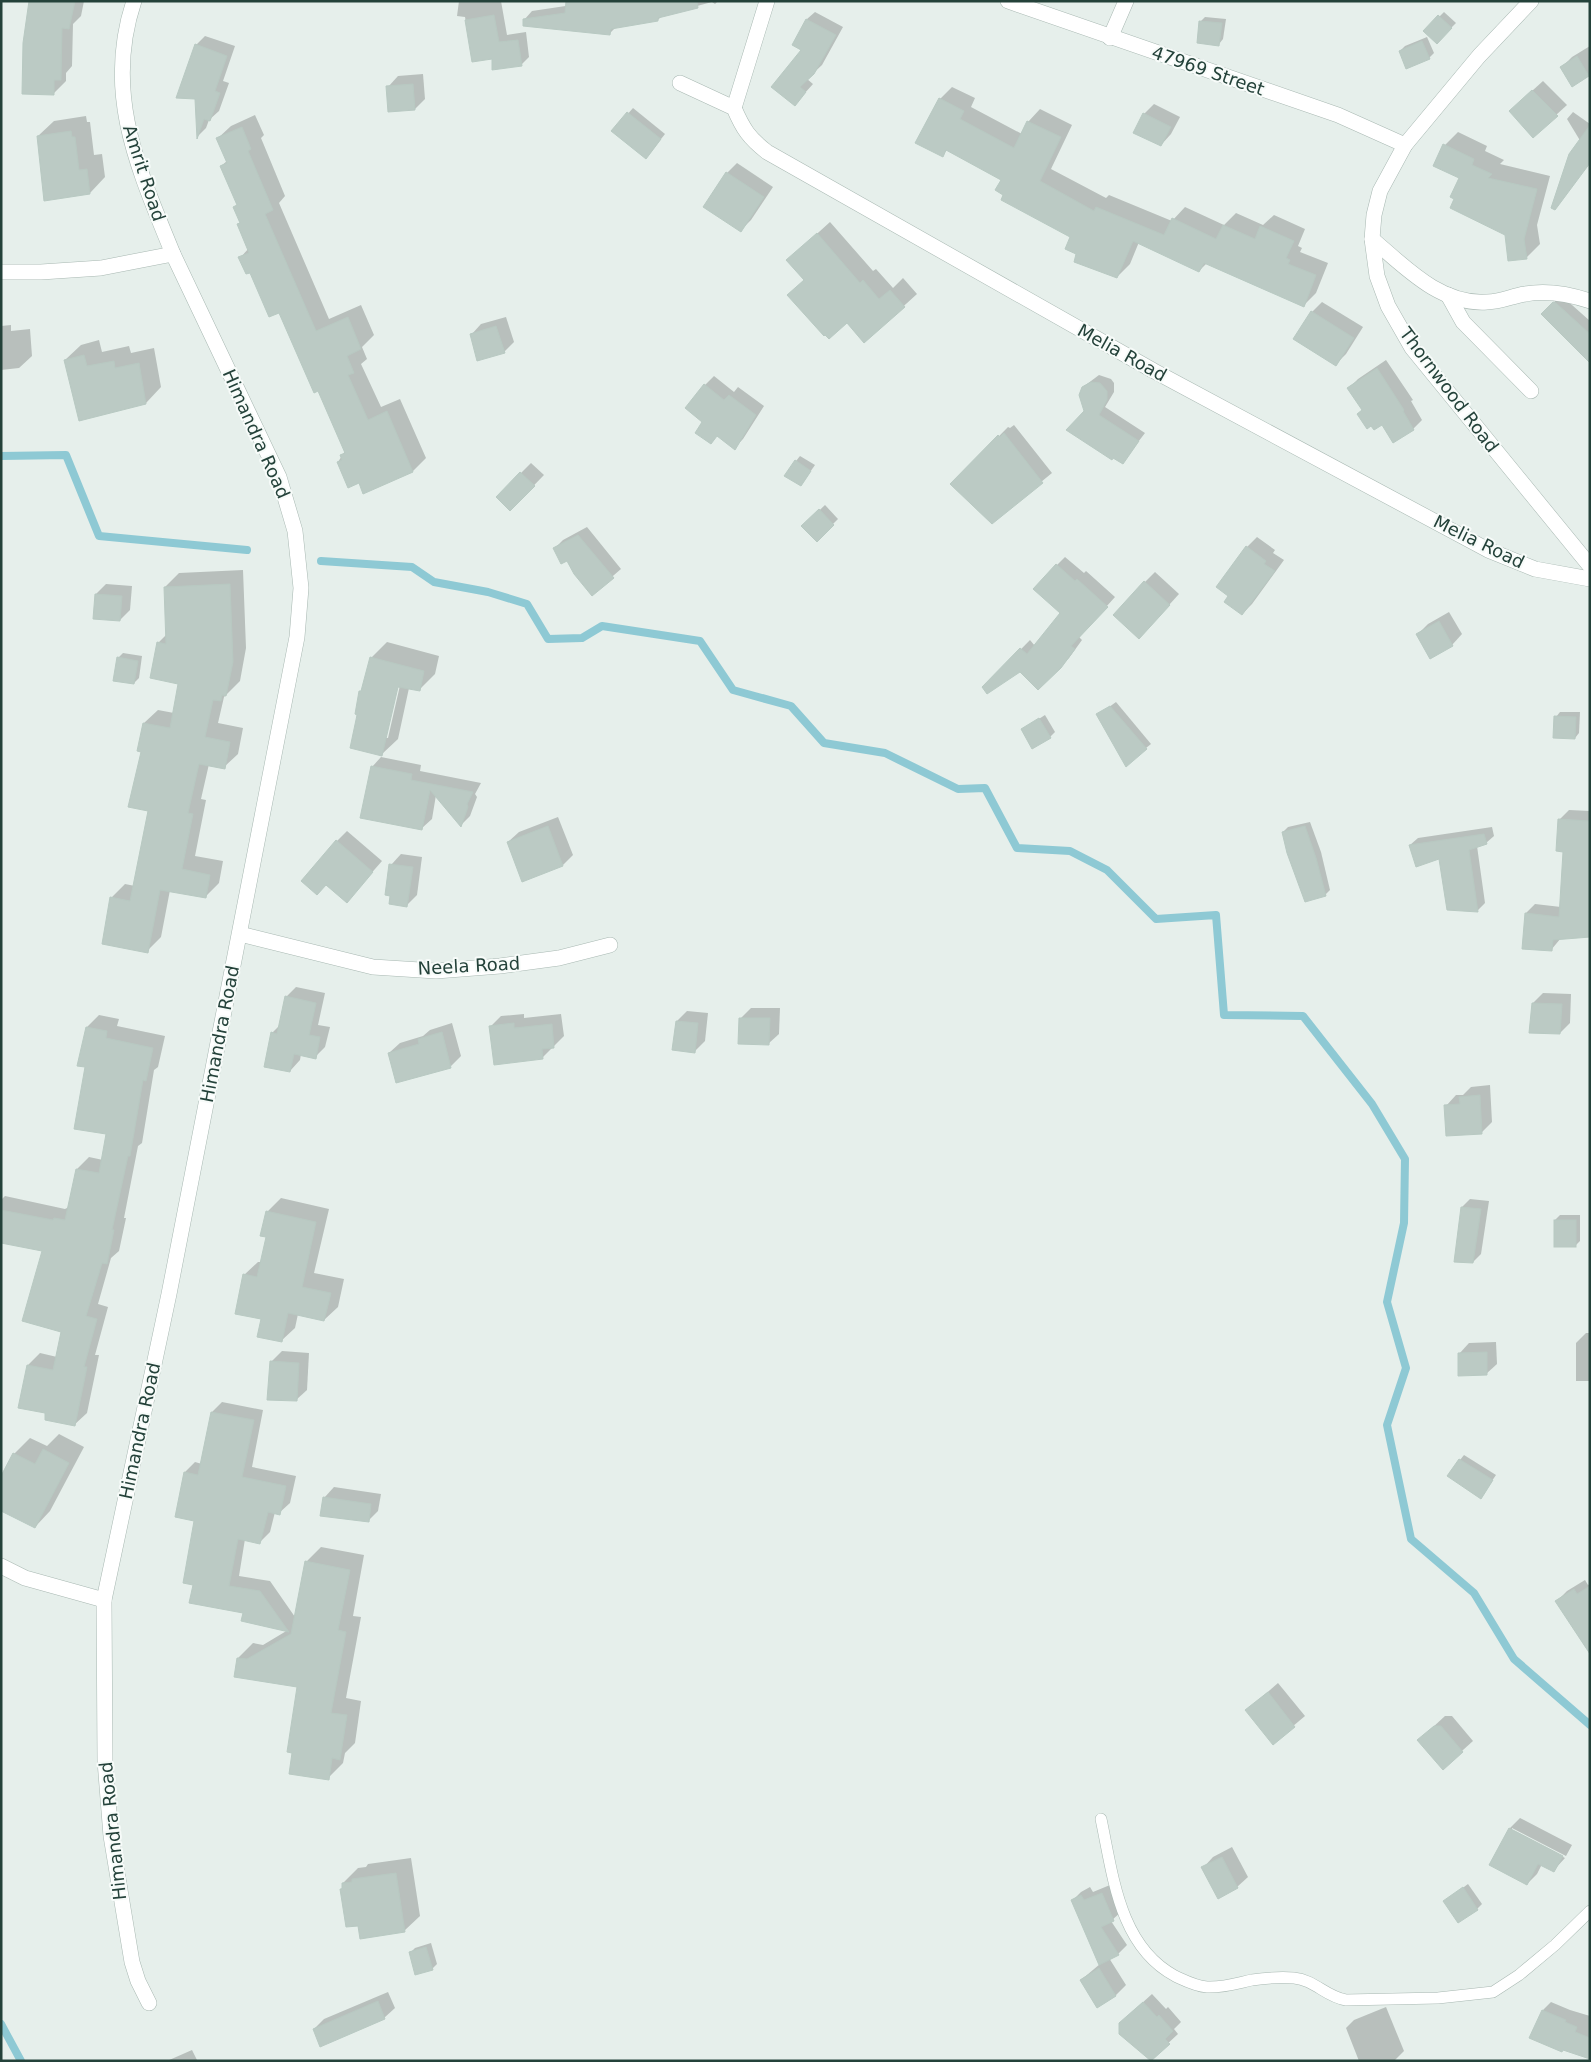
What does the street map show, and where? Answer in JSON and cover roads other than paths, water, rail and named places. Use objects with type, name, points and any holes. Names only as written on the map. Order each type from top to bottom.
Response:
[{"type":"street","name":"Amrit Road","points":[[134,1],[123,57],[123,105],[138,167],[173,254]]},
{"type":"street","points":[[680,83],[734,108],[767,1]]},
{"type":"street","name":"47969 Street","points":[[1008,1],[1110,38],[1338,115],[1405,145]]},
{"type":"street","points":[[1110,38],[1126,1]]},
{"type":"street","name":"Thornwood Road","points":[[1531,1],[1479,56],[1405,145],[1380,191],[1374,215],[1372,239],[1377,276],[1388,306],[1412,348],[1590,566]]},
{"type":"street","name":"Melia Road","points":[[734,108],[741,126],[749,137],[767,152],[1154,371],[1488,550],[1535,569],[1590,579]]},
{"type":"street","points":[[1372,239],[1427,284],[1448,295],[1473,302],[1488,302],[1524,294],[1544,293],[1574,296],[1590,301]]},
{"type":"street","points":[[1,272],[41,272],[101,268],[173,254]]},
{"type":"street","name":"Himandra Road","points":[[149,2003],[138,1981],[132,1962],[111,1836],[105,1761],[104,1600],[170,1294],[297,637],[301,588],[295,531],[279,477],[173,254]]},
{"type":"street","points":[[1448,295],[1463,322],[1531,391]]},
{"type":"street","name":"Neela Road","points":[[240,934],[373,967],[436,971],[500,966],[559,958],[610,945]]},
{"type":"street","points":[[1,1566],[25,1578],[104,1600]]},
{"type":"lane","points":[[1101,1819],[1121,1908],[1144,1952],[1162,1969],[1192,1984],[1209,1987],[1254,1980],[1296,1978],[1309,1981],[1336,1998],[1346,2000],[1438,1998],[1493,1992],[1519,1975],[1555,1945],[1590,1911]]},
{"type":"waterway","points":[[1,456],[66,455],[99,536],[247,550]]},
{"type":"waterway","points":[[321,561],[412,567],[434,582],[488,592],[527,604],[548,639],[582,638],[602,626],[700,641],[733,690],[791,706],[824,743],[885,753],[958,789],[985,788],[1017,848],[1070,851],[1107,870],[1156,919],[1216,915],[1224,1015],[1303,1016],[1372,1104],[1405,1159],[1404,1223],[1387,1302],[1406,1368],[1387,1425],[1411,1539],[1474,1593],[1514,1659],[1590,1725]]},
{"type":"waterway","points":[[1,2024],[21,2061]]}]
